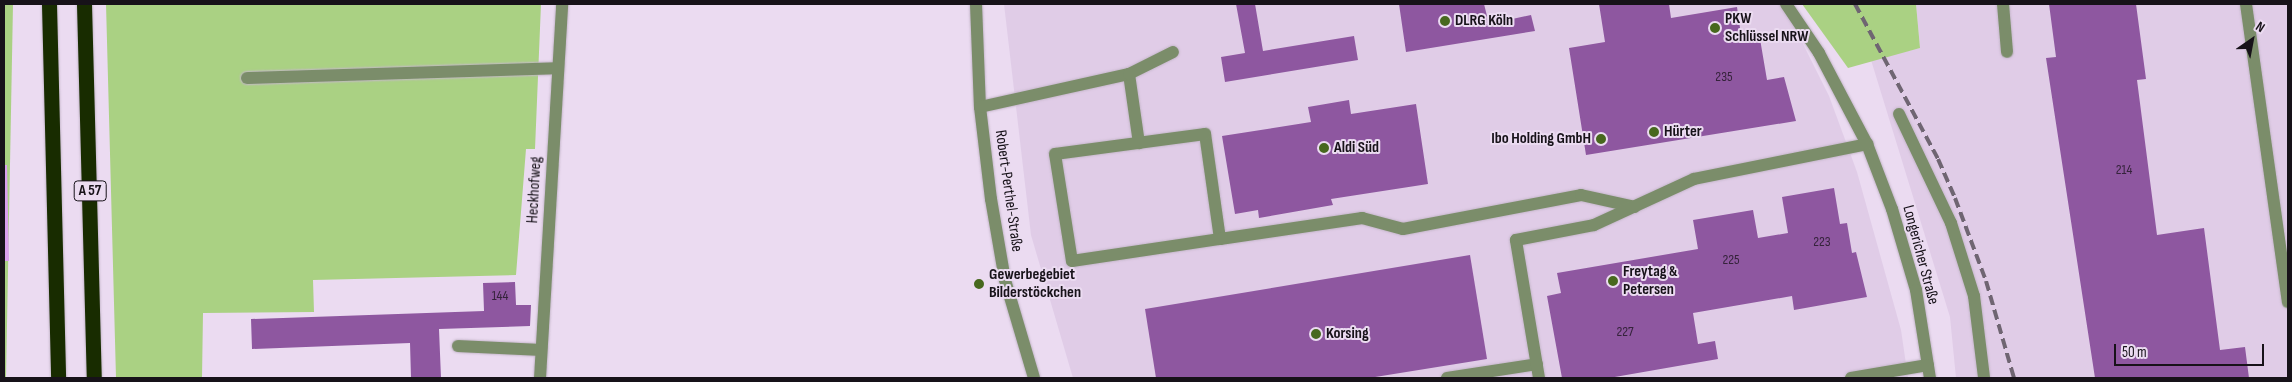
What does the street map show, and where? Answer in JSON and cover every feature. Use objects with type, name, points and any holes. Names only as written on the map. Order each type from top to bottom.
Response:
[{"type":"highway","name":"A 57","points":[[49,4],[58,378]]},
{"type":"highway","name":"A 57","points":[[84,4],[94,378]]},
{"type":"street","name":"Heckhofweg","points":[[540,378],[562,4]]},
{"type":"street","name":"Robert-Perthel-Straße","points":[[976,4],[980,107],[1005,280],[1034,378]]},
{"type":"street","name":"Longericher Straße","points":[[1786,4],[1819,54],[1867,144],[1892,209],[1916,290],[1930,378]]},
{"type":"street","points":[[2003,4],[2007,52]]},
{"type":"street","points":[[2246,4],[2288,302]]},
{"type":"street","points":[[980,107],[1129,74],[1173,52]]},
{"type":"street","points":[[247,78],[558,68]]},
{"type":"street","points":[[1129,74],[1139,143]]},
{"type":"street","points":[[1899,114],[1952,222],[1974,296],[1984,378]]},
{"type":"street","points":[[1220,239],[1204,134],[1055,154],[1072,260],[1220,239],[1362,218],[1403,229],[1581,194],[1635,207]]},
{"type":"street","points":[[1539,378],[1516,240],[1594,225],[1694,179],[1867,144]]},
{"type":"street","points":[[458,346],[542,350]]},
{"type":"street","points":[[1446,378],[1537,364]]},
{"type":"street","points":[[1851,378],[1928,365]]},
{"type":"shaded area","name":"Gewerbegebiet Bilderstöckchen","points":[[1004,4],[1783,4],[1829,96],[1857,172],[1901,330],[1908,378],[1073,378],[1031,235]]},
{"type":"shaded area","points":[[1916,4],[2288,4],[2288,378],[1956,378],[1950,317],[1871,60],[1920,48]]},
{"type":"shaded area","points":[[4,165],[7,165],[9,261],[4,261]]},
{"type":"green space","points":[[4,4],[13,4],[6,378],[4,378]]},
{"type":"green space","points":[[106,4],[541,4],[535,149],[526,149],[516,275],[313,280],[314,312],[203,313],[202,378],[116,378]]},
{"type":"green space","points":[[1802,4],[1916,4],[1920,48],[1848,68]]},
{"type":"building","points":[[1236,4],[1255,4],[1263,51],[1354,36],[1358,60],[1225,82],[1221,57],[1245,53]]},
{"type":"building","name":"DLRG Köln","points":[[1399,4],[1484,4],[1489,24],[1531,15],[1535,31],[1406,52]]},
{"type":"building","points":[[1599,4],[1669,4],[1671,18],[1737,7],[1741,35],[1759,33],[1767,80],[1784,77],[1796,121],[1586,155],[1569,48],[1605,42]]},
{"type":"building","points":[[2049,4],[2136,4],[2146,79],[2137,80],[2157,235],[2204,228],[2220,350],[2245,347],[2249,378],[2095,378],[2046,58],[2056,57]]},
{"type":"building","name":"Aldi Süd","points":[[1349,100],[1351,114],[1416,104],[1428,184],[1331,199],[1333,205],[1259,218],[1258,210],[1235,214],[1222,136],[1311,122],[1308,107]]},
{"type":"building","points":[[1834,188],[1840,224],[1847,223],[1852,253],[1856,252],[1867,297],[1794,310],[1792,296],[1693,313],[1698,344],[1715,341],[1718,359],[1609,378],[1562,378],[1547,296],[1561,293],[1557,273],[1698,249],[1693,220],[1753,210],[1758,238],[1788,233],[1782,197]]},
{"type":"building","name":"Korsing","points":[[1470,255],[1487,359],[1369,378],[1156,378],[1145,309]]},
{"type":"building","points":[[515,282],[516,305],[531,305],[530,326],[439,329],[441,378],[411,378],[410,343],[252,349],[251,319],[484,311],[483,283]]},
{"type":"railway","points":[[1855,4],[1938,159],[1955,198],[1986,281],[2014,378]]},
{"type":"place","name":"DLRG Köln","points":[[1445,21]]},
{"type":"place","name":"PKW Schlüssel NRW","points":[[1715,28]]},
{"type":"place","name":"Hürter","points":[[1654,132]]},
{"type":"place","name":"Ibo Holding GmbH","points":[[1601,139]]},
{"type":"place","name":"Aldi Süd","points":[[1324,148]]},
{"type":"place","name":"Freytag & Petersen","points":[[1613,281]]},
{"type":"place","name":"Gewerbegebiet Bilderstöckchen","points":[[979,284]]},
{"type":"place","name":"Korsing","points":[[1316,334]]}]
